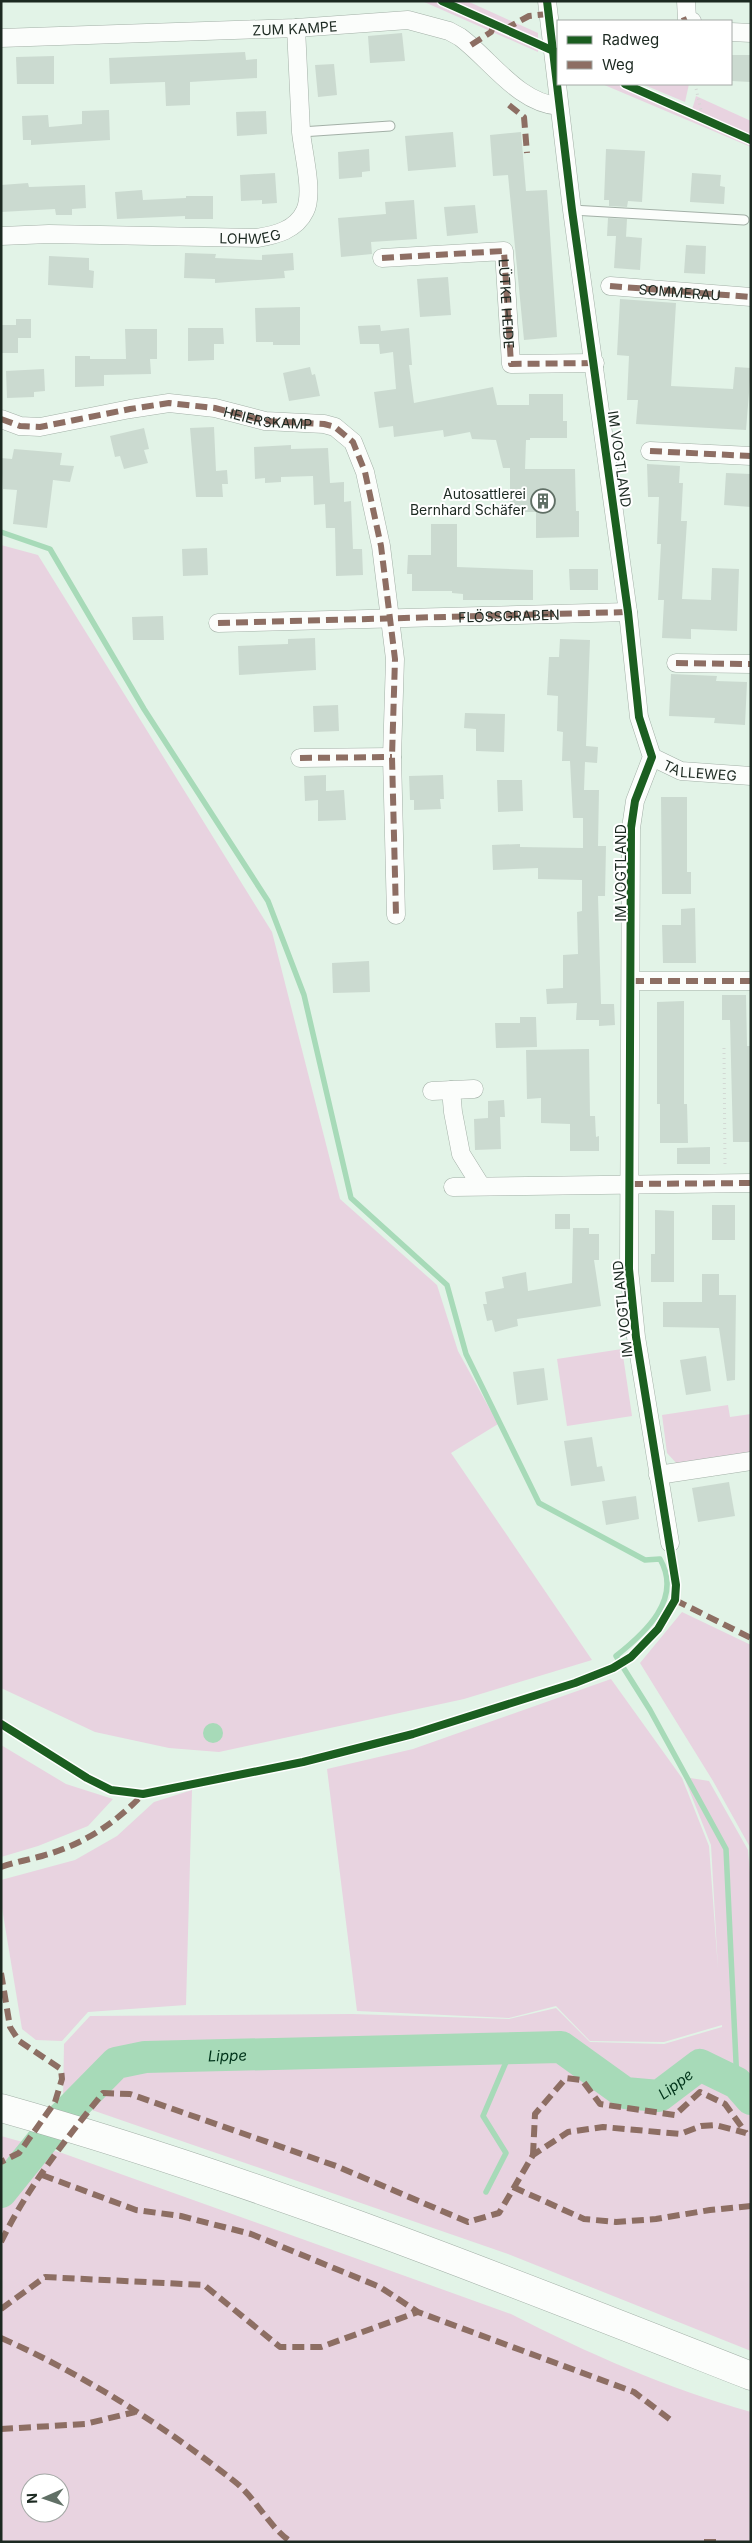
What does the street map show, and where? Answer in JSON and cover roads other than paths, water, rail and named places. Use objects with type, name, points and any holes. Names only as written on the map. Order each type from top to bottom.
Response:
[{"type":"highway","points":[[1,2108],[178,2162],[495,2275],[751,2376]]},
{"type":"street","name":"IM VOGTLAND","points":[[547,1],[572,210],[595,363],[628,612],[639,717],[652,757],[635,801],[631,828],[632,982],[629,1269],[636,1337],[670,1543]]},
{"type":"street","points":[[686,1],[688,19],[690,20]]},
{"type":"street","name":"ZUM KAMPE","points":[[1,38],[296,28],[408,20],[449,31],[471,45],[520,90],[545,106],[559,106]]},
{"type":"street","name":"LOHWEG","points":[[1,236],[49,234],[257,238],[278,234],[295,225],[305,212],[309,200],[301,132],[296,28]]},
{"type":"street","points":[[732,32],[751,32]]},
{"type":"street","name":"LÜTKE HEIDE","points":[[382,258],[504,251],[511,364],[595,363]]},
{"type":"street","name":"SOMMERAU","points":[[610,286],[751,297]]},
{"type":"street","name":"HEIERSKAMP","points":[[1,419],[20,426],[40,427],[169,403],[215,408],[265,421],[313,422],[335,427],[353,442],[365,472],[381,546],[391,618]]},
{"type":"street","points":[[650,451],[751,456]]},
{"type":"street","name":"FLÖSSGRABEN","points":[[218,623],[628,612]]},
{"type":"street","points":[[391,618],[395,659],[392,757],[396,915]]},
{"type":"street","points":[[676,663],[751,664]]},
{"type":"street","points":[[300,758],[392,757]]},
{"type":"street","name":"TALLEWEG","points":[[652,757],[681,771],[751,776]]},
{"type":"street","points":[[632,982],[751,981]]},
{"type":"street","points":[[432,1091],[474,1089]]},
{"type":"street","points":[[451,1090],[460,1154],[481,1186]]},
{"type":"street","points":[[453,1188],[751,1182]]},
{"type":"street","points":[[658,1475],[751,1461]]},
{"type":"lane","points":[[301,132],[390,126]]},
{"type":"lane","points":[[572,210],[744,220]]},
{"type":"waterway","points":[[1,532],[50,549],[144,709],[268,901],[304,995],[351,1198],[447,1285],[466,1354],[539,1503],[645,1560],[660,1559],[666,1574],[667,1588],[664,1601],[658,1614],[649,1626],[616,1656],[650,1710],[726,1849],[737,2083]]},
{"type":"waterway","name":"Lippe","points":[[1,2192],[54,2126],[116,2063],[145,2057],[561,2047],[625,2093],[659,2096],[700,2065],[737,2083],[751,2099]]},
{"type":"waterway","name":"Lippe","points":[[486,2192],[506,2153],[483,2116],[512,2048]]},
{"type":"place","name":"Autosattlerei Bernhard Schäfer","points":[[543,501]]}]
